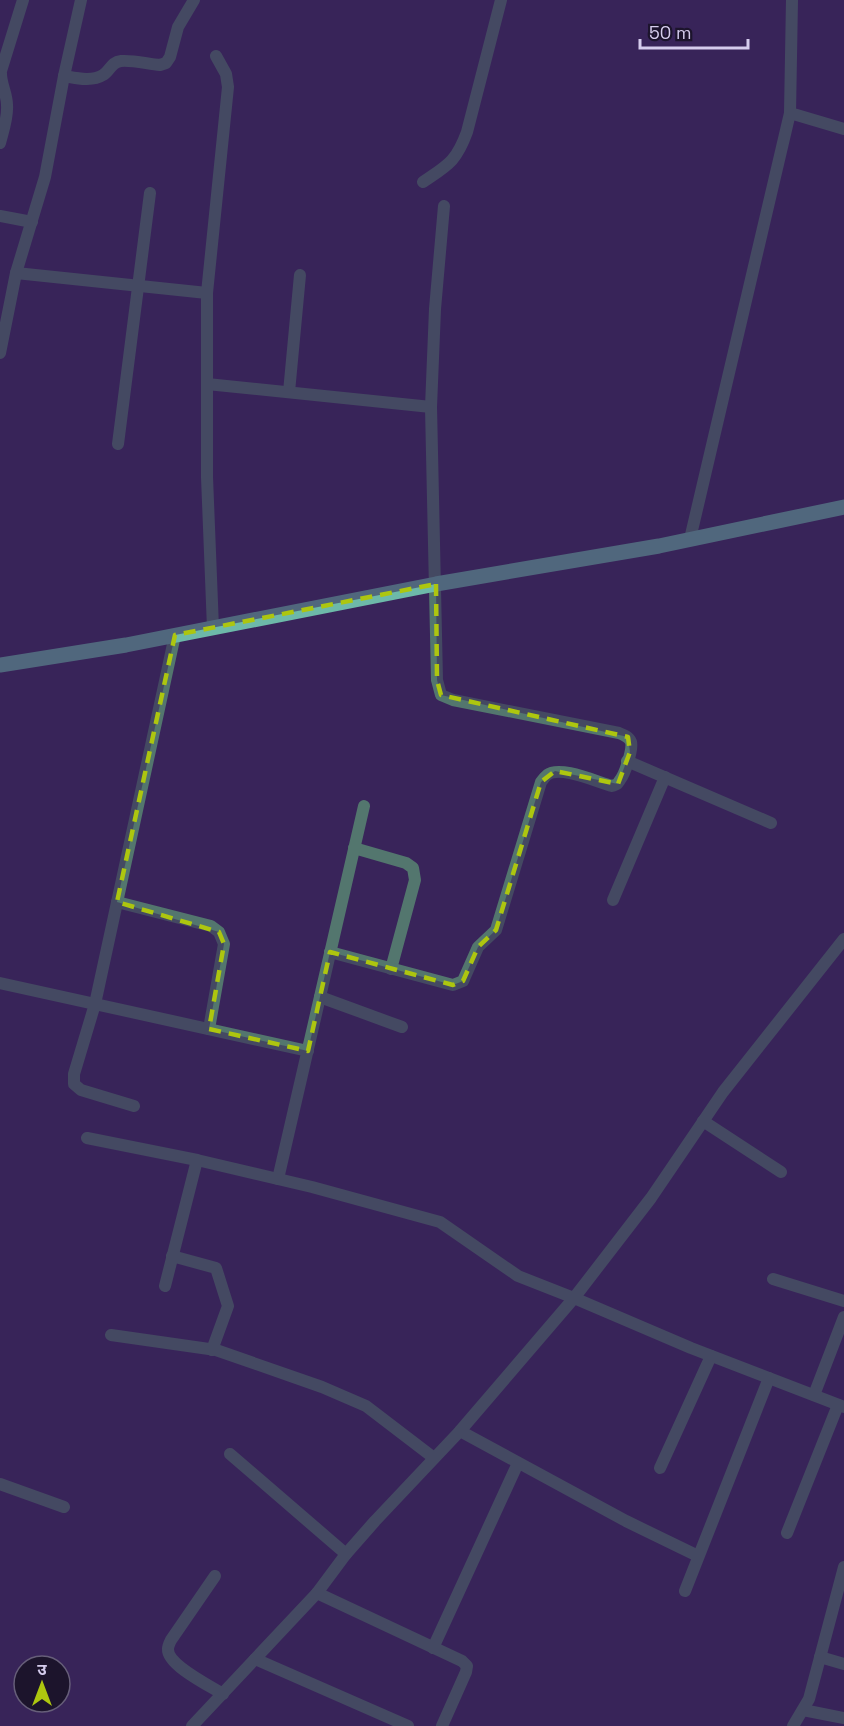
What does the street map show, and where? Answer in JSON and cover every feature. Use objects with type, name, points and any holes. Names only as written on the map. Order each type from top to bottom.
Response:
[{"type":"main road","points":[[0,665],[126,645],[436,584],[659,546],[844,507]]},
{"type":"street","points":[[0,143],[7,114],[5,91],[0,78],[1,71],[23,0]]},
{"type":"street","points":[[0,353],[4,310],[45,177],[81,0]]},
{"type":"street","points":[[64,76],[96,78],[105,74],[114,63],[121,61],[160,65],[166,63],[170,57],[178,27],[194,0]]},
{"type":"street","points":[[423,182],[451,162],[461,149],[501,0]]},
{"type":"street","points":[[690,539],[790,113],[792,0]]},
{"type":"street","points":[[213,628],[207,477],[207,293],[228,87],[226,74],[216,56]]},
{"type":"street","points":[[790,113],[844,129]]},
{"type":"street","points":[[118,444],[150,193]]},
{"type":"street","points":[[330,952],[453,985],[464,981],[478,947],[496,930],[540,782],[546,775],[555,771],[612,786],[618,784],[622,778],[631,742],[619,733],[453,700],[441,694],[437,680],[431,406],[435,309],[444,206]]},
{"type":"street","points":[[0,216],[32,222]]},
{"type":"street","points":[[16,273],[207,293]]},
{"type":"street","points":[[289,392],[300,275]]},
{"type":"street","points":[[207,384],[431,406]]},
{"type":"street","points":[[134,1106],[81,1090],[74,1084],[74,1074],[95,1004],[175,635]]},
{"type":"street","points":[[627,761],[771,823]]},
{"type":"street","points":[[613,900],[665,777]]},
{"type":"street","points":[[278,1179],[364,806]]},
{"type":"street","points":[[354,848],[406,863],[413,868],[415,880],[391,969]]},
{"type":"street","points":[[117,902],[211,926],[219,932],[224,944],[209,1029]]},
{"type":"street","points":[[192,1726],[317,1593],[346,1554],[460,1431],[574,1298],[651,1198],[730,1083],[844,939]]},
{"type":"street","points":[[0,983],[308,1051]]},
{"type":"street","points":[[320,997],[402,1028]]},
{"type":"street","points":[[703,1121],[782,1172]]},
{"type":"street","points":[[87,1138],[278,1179],[440,1222],[518,1276],[711,1356],[841,1406],[787,1533]]},
{"type":"street","points":[[165,1286],[197,1160]]},
{"type":"street","points":[[171,1256],[216,1268],[228,1306],[212,1350]]},
{"type":"street","points":[[773,1279],[844,1301]]},
{"type":"street","points":[[814,1395],[844,1317]]},
{"type":"street","points":[[111,1335],[212,1350],[348,1397],[366,1406],[434,1458]]},
{"type":"street","points":[[660,1468],[711,1356]]},
{"type":"street","points":[[684,1591],[769,1378]]},
{"type":"street","points":[[460,1431],[626,1521],[698,1556]]},
{"type":"street","points":[[230,1454],[346,1554]]},
{"type":"street","points":[[433,1648],[518,1463]]},
{"type":"street","points":[[0,1484],[64,1507]]},
{"type":"street","points":[[793,1726],[809,1699],[844,1567]]},
{"type":"street","points":[[215,1576],[171,1640],[168,1648],[169,1657],[179,1667],[223,1694]]},
{"type":"street","points":[[317,1593],[462,1661],[467,1666],[442,1726]]},
{"type":"street","points":[[820,1657],[844,1664]]},
{"type":"street","points":[[255,1659],[408,1726]]},
{"type":"street","points":[[803,1710],[844,1718]]},
{"type":"highlighted area","points":[[436,584],[437,680],[441,695],[628,737],[630,752],[618,784],[555,771],[541,782],[496,930],[478,947],[463,981],[453,985],[330,952],[308,1051],[209,1029],[224,944],[219,932],[117,902],[175,635]]}]
